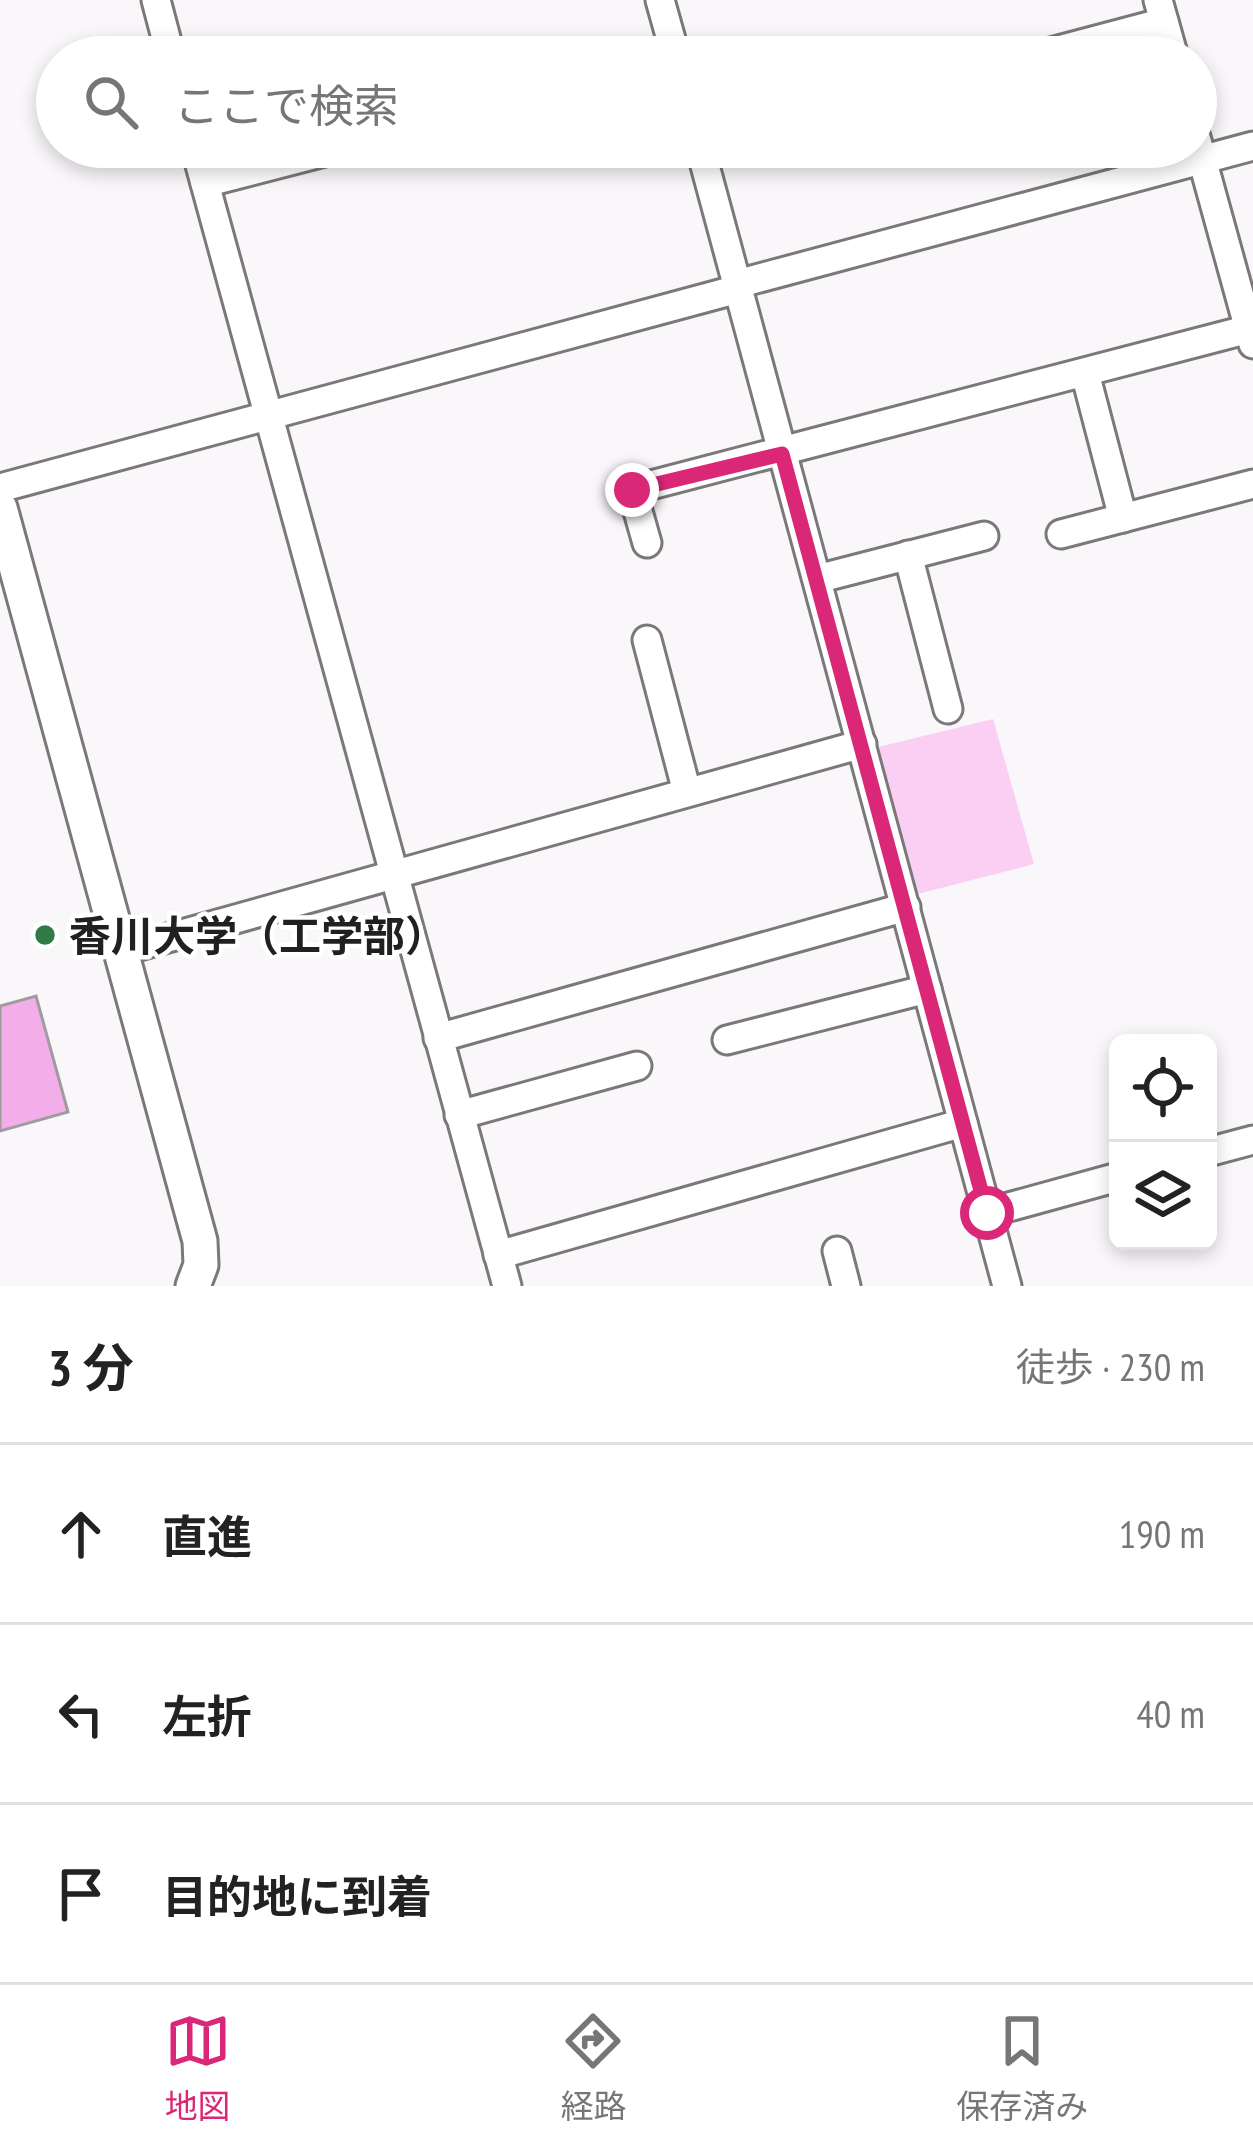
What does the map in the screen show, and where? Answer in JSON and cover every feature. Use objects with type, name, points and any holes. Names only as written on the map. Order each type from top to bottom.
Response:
[{"type":"street","points":[[156,0],[165,36]]},
{"type":"street","points":[[660,0],[670,36]]},
{"type":"street","points":[[1091,36],[1161,11]]},
{"type":"street","points":[[1217,147],[1253,146]]},
{"type":"street","points":[[201,168],[507,1286]]},
{"type":"street","points":[[205,183],[263,168]]},
{"type":"street","points":[[706,168],[1006,1286]]},
{"type":"street","points":[[0,488],[738,286],[1132,168]]},
{"type":"street","points":[[647,543],[632,490],[1085,373],[1251,337],[1205,168]]},
{"type":"street","points":[[1085,373],[1123,518]]},
{"type":"street","points":[[1061,534],[1253,484]]},
{"type":"street","points":[[0,508],[200,1241],[201,1265],[193,1286]]},
{"type":"street","points":[[817,579],[984,536]]},
{"type":"street","points":[[908,555],[948,709]]},
{"type":"street","points":[[647,640],[687,792]]},
{"type":"street","points":[[121,951],[862,744]]},
{"type":"street","points":[[438,1038],[905,908]]},
{"type":"street","points":[[727,1040],[927,988]]},
{"type":"street","points":[[459,1114],[637,1066]]},
{"type":"street","points":[[498,1255],[963,1124]]},
{"type":"street","points":[[1217,1150],[1253,1140]]},
{"type":"street","points":[[987,1213],[1109,1179]]},
{"type":"street","points":[[837,1252],[846,1286]]},
{"type":"shaded area","points":[[993,719],[1034,864],[914,895],[874,748]]},
{"type":"building","points":[[36,996],[68,1112],[0,1131],[0,1006]]},
{"type":"place","name":"香川大学（工学部）","points":[[45,935]]},
{"type":"route","points":[[632,490],[782,454],[987,1213]]}]
